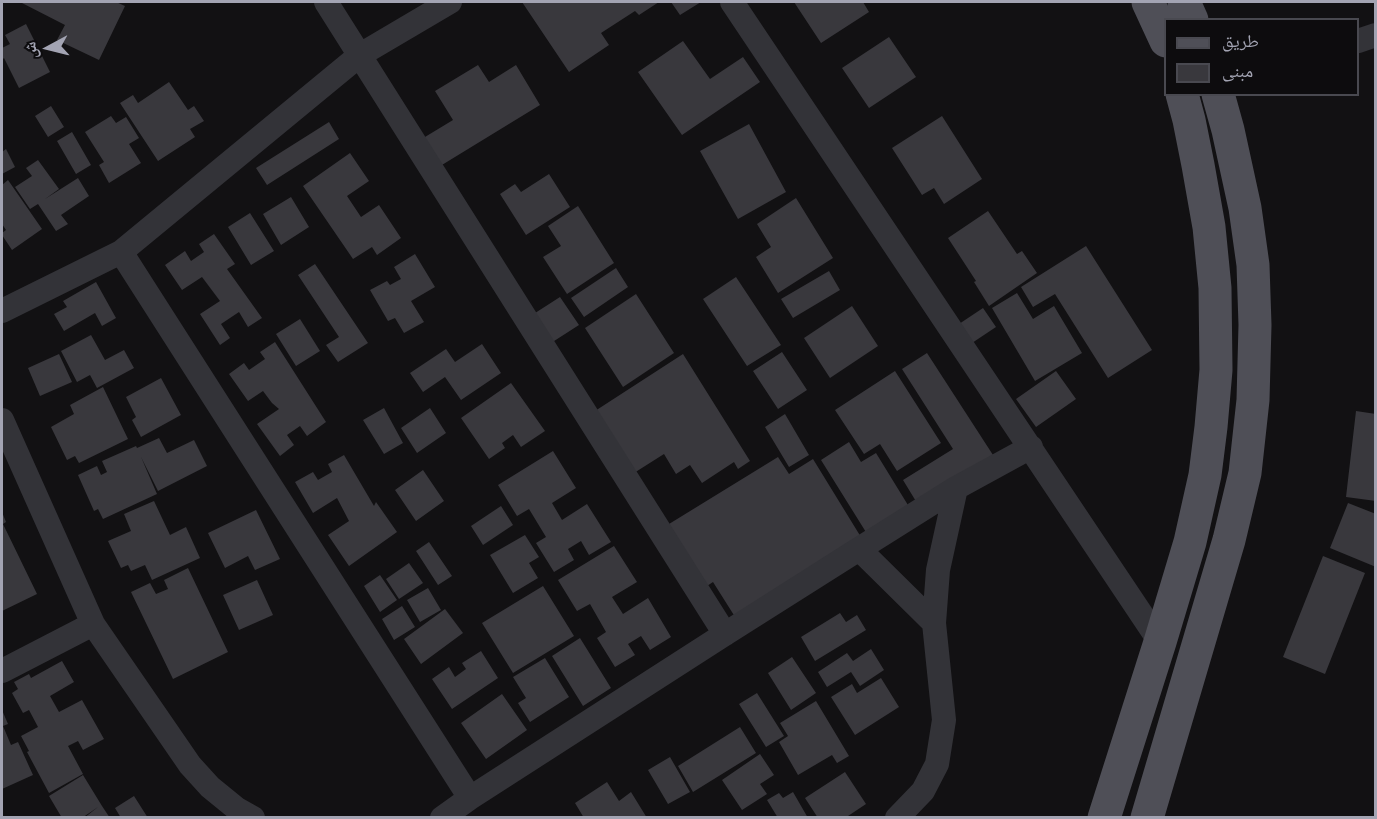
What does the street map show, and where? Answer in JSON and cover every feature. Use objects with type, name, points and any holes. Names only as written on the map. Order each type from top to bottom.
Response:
[{"type":"main road","points":[[1148,2],[1164,38]]},
{"type":"main road","points":[[1184,2],[1191,18]]},
{"type":"main road","points":[[1104,818],[1190,542],[1205,475],[1216,370],[1215,288],[1209,227],[1182,96]]},
{"type":"main road","points":[[1154,809],[1229,540],[1245,474],[1253,400],[1255,325],[1253,265],[1245,208],[1219,96]]},
{"type":"main road","points":[[1134,721],[1154,809]]},
{"type":"street","points":[[326,2],[725,634]]},
{"type":"street","points":[[2,311],[121,252],[360,55],[450,2]]},
{"type":"street","points":[[732,2],[1160,642]]},
{"type":"street","points":[[1359,41],[1376,35]]},
{"type":"street","points":[[121,252],[470,798]]},
{"type":"street","points":[[2,420],[93,624],[190,765],[210,787],[237,809],[253,818]]},
{"type":"street","points":[[442,818],[859,549],[956,488],[1031,447]]},
{"type":"street","points":[[897,818],[923,791],[937,764],[944,720],[934,623],[938,570],[956,488]]},
{"type":"street","points":[[859,549],[934,623]]},
{"type":"street","points":[[2,671],[93,624]]},
{"type":"building","points":[[23,2],[116,2],[125,6],[99,60],[57,40],[65,25]]},
{"type":"building","points":[[522,2],[659,2],[639,15],[635,11],[601,33],[609,45],[569,72]]},
{"type":"building","points":[[671,2],[701,2],[680,15]]},
{"type":"building","points":[[794,2],[863,2],[869,12],[821,43]]},
{"type":"building","points":[[26,24],[50,72],[19,88],[4,58],[2,60],[2,48],[10,44],[5,35]]},
{"type":"building","points":[[889,37],[916,77],[869,108],[842,68]]},
{"type":"building","points":[[683,41],[710,79],[743,57],[760,82],[682,135],[638,72]]},
{"type":"building","points":[[478,65],[489,82],[516,65],[540,105],[437,168],[420,140],[453,120],[435,91]]},
{"type":"building","points":[[169,82],[188,110],[194,106],[204,121],[190,129],[195,137],[158,161],[120,103],[133,95],[138,103]]},
{"type":"building","points":[[51,106],[64,127],[48,137],[35,116]]},
{"type":"building","points":[[111,116],[116,123],[126,117],[139,138],[129,144],[141,163],[109,183],[99,165],[104,162],[85,132]]},
{"type":"building","points":[[942,116],[982,179],[944,204],[934,188],[922,195],[892,148]]},
{"type":"building","points":[[329,122],[339,139],[267,185],[256,168]]},
{"type":"building","points":[[749,124],[786,192],[738,219],[700,151]]},
{"type":"building","points":[[72,132],[91,165],[76,174],[57,141]]},
{"type":"building","points":[[6,149],[15,167],[2,174],[2,152]]},
{"type":"building","points":[[350,153],[369,181],[347,196],[361,217],[379,205],[401,238],[377,255],[372,247],[353,259],[303,186]]},
{"type":"building","points":[[38,160],[59,189],[45,199],[78,178],[89,196],[61,215],[68,224],[56,231],[38,204],[30,209],[15,187],[32,176],[26,168]]},
{"type":"building","points":[[549,174],[570,207],[526,235],[500,194],[515,184],[521,192]]},
{"type":"building","points":[[8,180],[42,229],[12,250],[2,235],[6,230],[2,224],[2,185]]},
{"type":"building","points":[[291,197],[309,227],[281,245],[263,214]]},
{"type":"building","points":[[796,198],[833,258],[778,293],[756,257],[771,247],[757,224]]},
{"type":"building","points":[[578,206],[614,263],[567,294],[543,257],[561,246],[548,226]]},
{"type":"building","points":[[988,211],[1017,254],[1022,251],[1037,273],[989,306],[948,238]]},
{"type":"building","points":[[250,213],[274,251],[251,265],[228,227]]},
{"type":"building","points":[[214,234],[235,264],[227,269],[262,318],[248,327],[239,312],[221,324],[230,338],[220,345],[200,314],[220,301],[202,277],[182,290],[165,265],[185,251],[191,261],[204,252],[199,244]]},
{"type":"building","points":[[1086,246],[1152,350],[1108,378],[1055,294],[1033,307],[1021,287]]},
{"type":"building","points":[[415,254],[435,287],[411,301],[424,322],[404,333],[395,318],[388,321],[370,290],[387,281],[390,285],[401,279],[394,267]]},
{"type":"building","points":[[315,264],[368,343],[338,362],[326,345],[339,337],[298,275]]},
{"type":"building","points":[[616,268],[628,287],[584,317],[571,298]]},
{"type":"building","points":[[829,271],[840,290],[793,318],[781,299]]},
{"type":"building","points":[[736,277],[781,345],[747,366],[703,299]]},
{"type":"building","points":[[96,282],[116,318],[102,326],[95,313],[64,331],[54,314],[67,307],[63,301]]},
{"type":"building","points":[[1017,293],[1033,319],[1054,306],[1082,353],[1035,381],[992,308]]},
{"type":"building","points":[[636,294],[674,353],[623,387],[585,328]]},
{"type":"building","points":[[560,297],[579,325],[551,343],[532,315]]},
{"type":"building","points":[[852,306],[878,346],[830,378],[804,338]]},
{"type":"building","points":[[983,308],[996,327],[972,343],[959,324]]},
{"type":"building","points":[[300,319],[320,351],[296,366],[276,334]]},
{"type":"building","points":[[91,335],[105,360],[124,350],[134,368],[97,388],[90,375],[77,382],[61,351]]},
{"type":"building","points":[[275,342],[326,422],[307,436],[300,426],[287,435],[294,445],[280,456],[257,424],[279,409],[263,391],[248,401],[229,374],[244,363],[249,370],[265,359],[260,352]]},
{"type":"building","points":[[482,344],[501,373],[461,400],[445,377],[423,392],[410,373],[446,349],[455,362]]},
{"type":"building","points":[[782,352],[807,390],[778,409],[753,371]]},
{"type":"building","points":[[927,353],[993,455],[917,503],[903,480],[953,449],[902,369]]},
{"type":"building","points":[[59,354],[72,382],[40,396],[28,368]]},
{"type":"building","points":[[683,354],[750,461],[738,469],[734,462],[702,483],[690,465],[676,474],[664,454],[634,473],[595,411]]},
{"type":"building","points":[[895,371],[941,443],[897,471],[880,444],[864,454],[835,410]]},
{"type":"building","points":[[1056,371],[1076,399],[1036,427],[1016,399]]},
{"type":"building","points":[[161,378],[181,415],[141,437],[132,420],[136,417],[126,397]]},
{"type":"building","points":[[511,383],[545,431],[521,447],[513,435],[502,443],[505,448],[489,459],[461,418]]},
{"type":"building","points":[[103,387],[128,439],[79,463],[75,456],[67,460],[51,427],[74,414],[70,405]]},
{"type":"building","points":[[384,408],[403,443],[384,454],[363,420]]},
{"type":"building","points":[[430,408],[446,433],[417,453],[401,428]]},
{"type":"building","points":[[1356,411],[1376,414],[1376,501],[1346,497]]},
{"type":"building","points":[[785,414],[809,455],[789,467],[765,427]]},
{"type":"building","points":[[159,438],[167,453],[194,440],[207,466],[158,491],[141,457],[157,494],[103,519],[98,509],[94,511],[78,475],[97,466],[101,475],[107,472],[102,461]]},
{"type":"building","points":[[849,442],[861,462],[876,453],[911,510],[869,537],[821,460]]},
{"type":"building","points":[[553,451],[576,488],[552,503],[562,520],[587,504],[611,542],[589,555],[581,541],[568,549],[574,560],[554,572],[536,543],[546,537],[529,509],[517,516],[498,485]]},
{"type":"building","points":[[344,455],[374,506],[376,502],[397,532],[349,566],[328,535],[349,521],[337,498],[313,513],[295,482],[313,472],[318,480],[332,472],[328,464]]},
{"type":"building","points":[[778,457],[789,474],[813,459],[864,542],[737,620],[713,582],[707,586],[669,524]]},
{"type":"building","points":[[423,470],[444,501],[416,521],[395,490]]},
{"type":"building","points":[[154,501],[170,535],[186,527],[200,558],[152,580],[145,565],[131,571],[128,565],[121,568],[108,541],[131,531],[124,514]]},
{"type":"building","points":[[1348,503],[1376,514],[1376,567],[1330,548]]},
{"type":"building","points":[[501,506],[513,525],[483,545],[471,526]]},
{"type":"building","points":[[256,510],[280,559],[255,570],[248,556],[225,568],[208,533]]},
{"type":"building","points":[[2,512],[6,522],[3,524],[37,594],[2,611]]},
{"type":"building","points":[[525,535],[539,557],[529,563],[538,578],[513,593],[490,555]]},
{"type":"building","points":[[429,542],[452,576],[438,585],[416,551]]},
{"type":"building","points":[[614,546],[637,582],[612,597],[623,614],[648,598],[671,637],[650,650],[641,636],[628,644],[635,655],[615,667],[597,638],[606,632],[590,604],[577,611],[558,580]]},
{"type":"building","points":[[1323,556],[1365,573],[1325,674],[1283,657]]},
{"type":"building","points":[[409,563],[423,583],[399,599],[386,579]]},
{"type":"building","points":[[188,568],[228,652],[173,679],[131,592],[150,583],[156,594],[168,589],[164,580]]},
{"type":"building","points":[[380,575],[397,600],[380,612],[364,586]]},
{"type":"building","points":[[257,580],[273,615],[239,630],[223,595]]},
{"type":"building","points":[[543,586],[574,636],[513,673],[482,623]]},
{"type":"building","points":[[428,588],[441,610],[420,622],[407,600]]},
{"type":"building","points":[[402,606],[415,627],[394,640],[382,619]]},
{"type":"building","points":[[445,609],[463,633],[421,664],[404,639]]},
{"type":"building","points":[[840,613],[846,622],[857,615],[866,630],[815,661],[801,637]]},
{"type":"building","points":[[580,638],[611,688],[583,706],[552,656]]},
{"type":"building","points":[[871,649],[884,670],[860,686],[851,672],[827,687],[818,672],[847,653],[853,661]]},
{"type":"building","points":[[481,651],[498,678],[452,709],[432,679],[449,667],[455,677],[466,669],[462,663]]},
{"type":"building","points":[[792,657],[816,693],[791,710],[768,673]]},
{"type":"building","points":[[545,658],[569,697],[530,722],[518,703],[526,698],[513,677]]},
{"type":"building","points":[[62,661],[74,682],[50,696],[59,712],[82,700],[104,739],[83,750],[78,741],[68,746],[83,774],[49,793],[21,736],[38,727],[29,710],[23,713],[12,693],[18,689],[14,682],[29,674],[31,678]]},
{"type":"building","points":[[881,678],[899,707],[855,735],[831,697],[852,684],[857,693]]},
{"type":"building","points":[[757,693],[784,736],[766,747],[739,704]]},
{"type":"building","points":[[502,694],[527,730],[486,759],[461,723]]},
{"type":"building","points":[[816,701],[849,756],[837,763],[832,755],[798,775],[779,742],[788,736],[780,723]]},
{"type":"building","points":[[2,710],[8,724],[3,726],[11,745],[18,742],[33,775],[2,789]]},
{"type":"building","points":[[740,727],[756,753],[693,792],[678,766]]},
{"type":"building","points":[[760,754],[774,775],[760,784],[767,794],[742,810],[722,780]]},
{"type":"building","points":[[670,757],[690,792],[668,804],[648,770]]},
{"type":"building","points":[[845,772],[866,804],[845,818],[818,818],[805,798]]},
{"type":"building","points":[[83,775],[110,818],[84,818],[98,807],[82,818],[62,818],[49,796]]},
{"type":"building","points":[[607,782],[619,801],[631,792],[647,818],[584,818],[575,803]]},
{"type":"building","points":[[793,792],[808,818],[778,818],[767,800],[779,793],[783,798]]},
{"type":"building","points":[[134,796],[148,818],[121,818],[115,808]]}]
